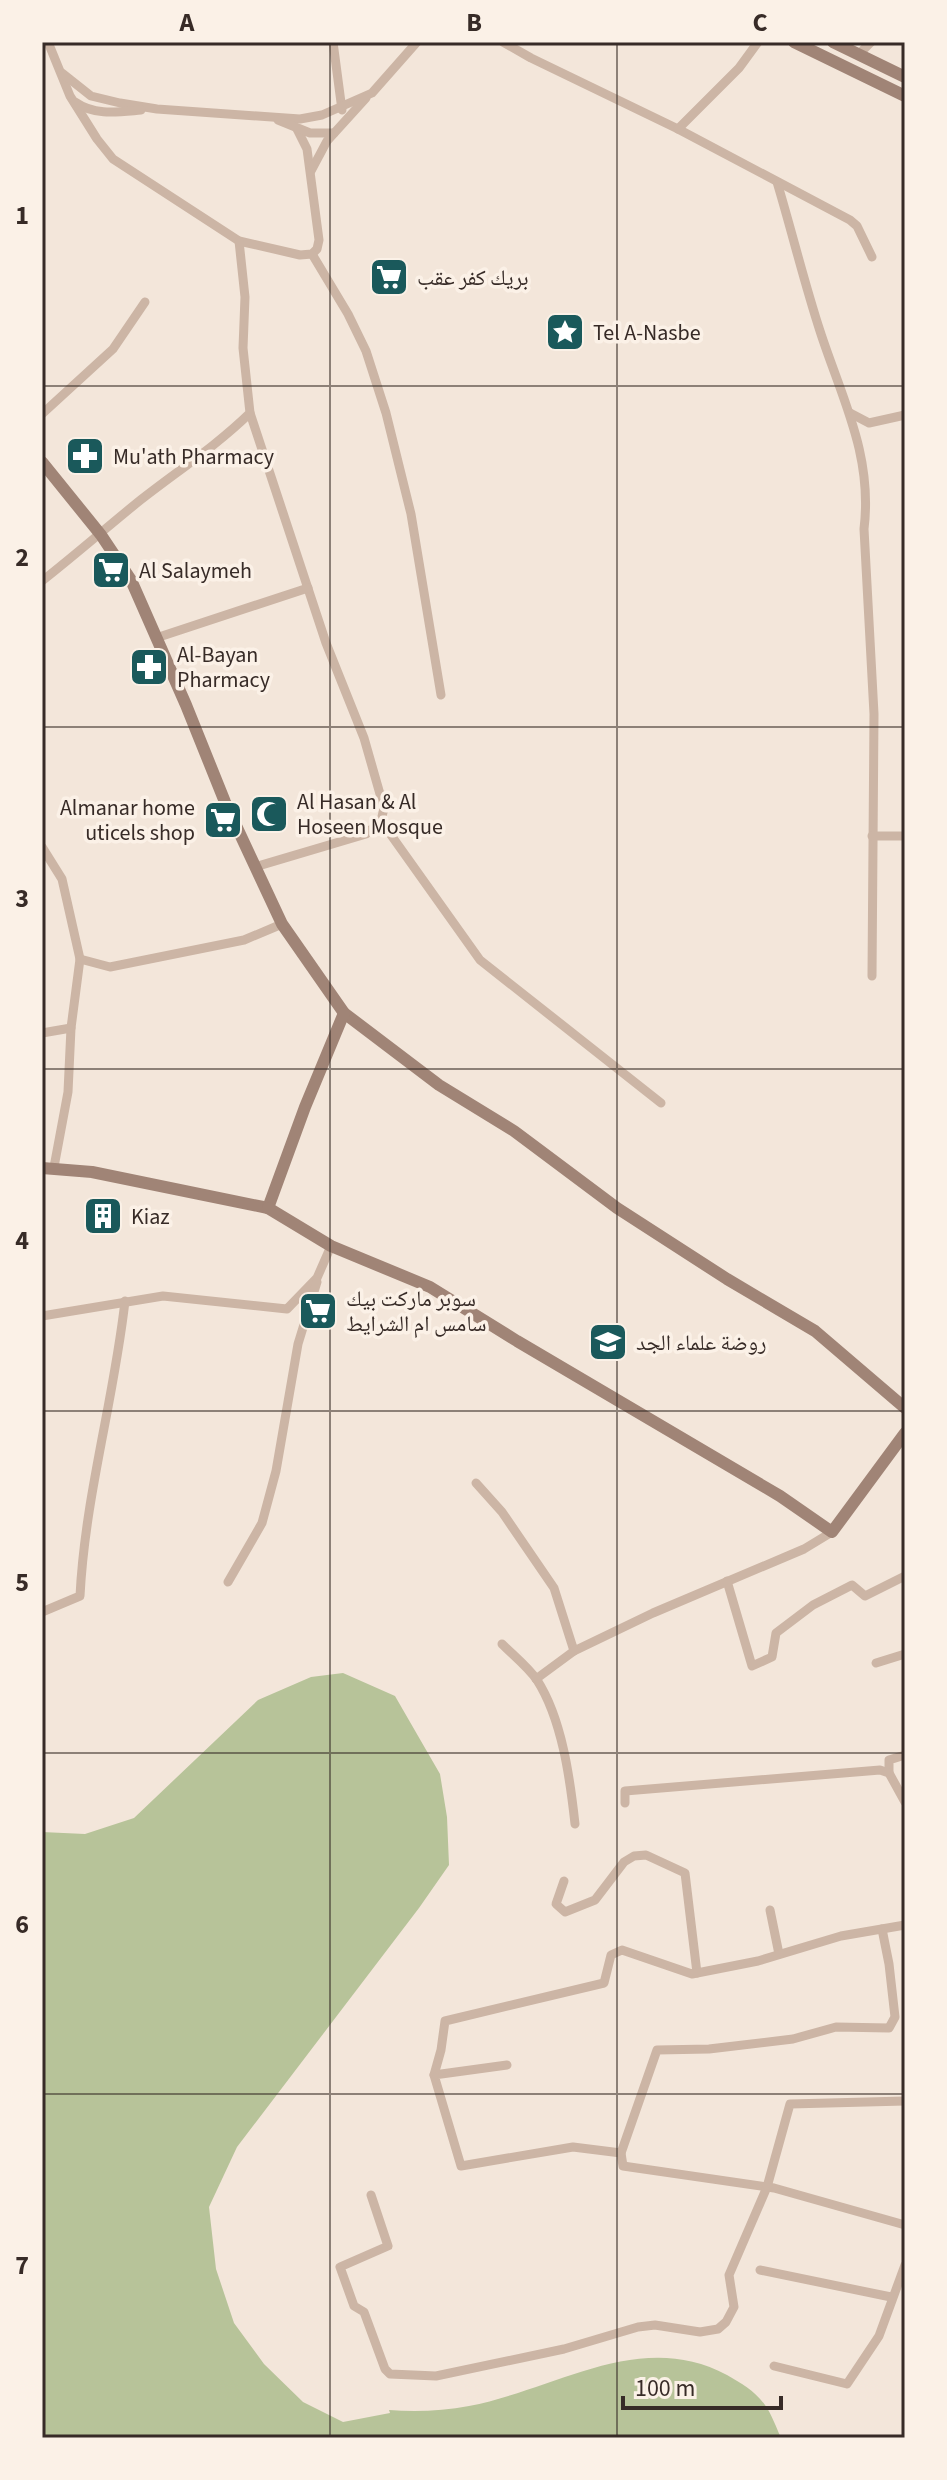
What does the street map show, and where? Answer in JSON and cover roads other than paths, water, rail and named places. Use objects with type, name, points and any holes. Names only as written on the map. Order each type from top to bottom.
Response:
[{"type":"street","points":[[48,42],[73,101],[113,159],[239,241],[281,252],[312,254],[319,240],[311,171],[306,148],[297,129]]},
{"type":"street","points":[[333,42],[341,108],[347,118]]},
{"type":"street","points":[[311,171],[319,151],[417,42]]},
{"type":"street","points":[[503,42],[678,129],[850,220],[857,226],[872,257]]},
{"type":"street","points":[[678,129],[739,68],[758,42]]},
{"type":"street","points":[[794,42],[905,96]]},
{"type":"street","points":[[833,42],[905,77]]},
{"type":"street","points":[[859,54],[871,42]]},
{"type":"street","points":[[58,69],[91,96],[157,109],[275,119],[322,115],[372,93]]},
{"type":"street","points":[[73,101],[85,109],[100,112],[157,109]]},
{"type":"street","points":[[97,139],[95,128],[100,112]]},
{"type":"street","points":[[306,148],[310,133],[322,115]]},
{"type":"street","points":[[275,119],[310,133],[334,133]]},
{"type":"street","points":[[777,182],[820,331],[855,425],[867,499],[864,529],[874,714],[872,976]]},
{"type":"street","points":[[239,241],[245,297],[243,348],[250,413],[326,643],[364,738],[384,808],[381,821],[366,834],[255,867]]},
{"type":"street","points":[[312,254],[366,351],[386,413],[411,514],[441,695]]},
{"type":"street","points":[[42,414],[113,349],[145,302]]},
{"type":"street","points":[[42,581],[138,502],[223,439],[250,413]]},
{"type":"street","points":[[850,413],[869,423],[905,415]]},
{"type":"street","points":[[42,462],[101,535],[131,580],[225,802],[282,924],[344,1013],[439,1085],[514,1131],[617,1208],[815,1331],[905,1408]]},
{"type":"street","points":[[156,638],[308,588]]},
{"type":"street","points":[[381,821],[480,960],[661,1103]]},
{"type":"street","points":[[872,836],[905,836]]},
{"type":"street","points":[[42,847],[62,879],[80,959],[71,1028],[68,1092],[48,1168],[176,1188],[268,1208],[331,1246],[430,1287],[780,1496],[832,1532]]},
{"type":"street","points":[[80,959],[110,967],[244,940],[282,924]]},
{"type":"street","points":[[268,1208],[344,1013]]},
{"type":"street","points":[[42,1033],[71,1028]]},
{"type":"street","points":[[228,1582],[262,1523],[276,1471],[298,1344],[317,1278],[331,1246]]},
{"type":"street","points":[[42,1316],[163,1296],[287,1309],[317,1278]]},
{"type":"street","points":[[42,1612],[80,1596],[83,1541],[93,1476],[117,1367],[125,1301]]},
{"type":"street","points":[[536,1679],[574,1651],[804,1549],[832,1532],[905,1433]]},
{"type":"street","points":[[476,1483],[502,1512],[554,1588],[574,1651]]},
{"type":"street","points":[[727,1581],[752,1666],[772,1657],[776,1633],[813,1605],[852,1585],[865,1596],[905,1576]]},
{"type":"street","points":[[502,1644],[536,1679],[553,1716],[570,1777],[575,1824]]},
{"type":"street","points":[[876,1663],[905,1654]]},
{"type":"street","points":[[905,1755],[889,1760],[889,1773],[905,1802]]},
{"type":"street","points":[[625,1803],[625,1791],[880,1770],[889,1773]]},
{"type":"street","points":[[564,1881],[556,1904],[565,1912],[595,1900],[624,1862],[634,1856],[646,1855],[685,1873],[697,1973]]},
{"type":"street","points":[[770,1910],[779,1954]]},
{"type":"street","points":[[621,2153],[573,2147],[461,2166],[434,2075],[445,2021],[604,1983],[611,1955],[622,1950],[692,1974],[841,1936],[905,1925]]},
{"type":"street","points":[[882,1929],[895,2017],[889,2028],[836,2027],[793,2039],[709,2049],[657,2050],[621,2153],[623,2166],[660,2174],[767,2187],[905,2225]]},
{"type":"street","points":[[434,2075],[507,2065]]},
{"type":"street","points":[[371,2195],[388,2246],[340,2267],[354,2306],[364,2312],[385,2369],[390,2374],[436,2376],[564,2349],[638,2327],[655,2325],[700,2332],[718,2329],[734,2307],[729,2275],[767,2187],[790,2104],[905,2101]]},
{"type":"street","points":[[774,2366],[847,2384],[879,2336],[905,2265]]},
{"type":"street","points":[[760,2270],[891,2297]]},
{"type":"place","name":"بريك كفر عقب","points":[[389,277]]},
{"type":"place","name":"Tel A-Nasbe","points":[[565,332]]},
{"type":"place","name":"Mu'ath Pharmacy","points":[[85,456]]},
{"type":"place","name":"Al Salaymeh","points":[[111,570]]},
{"type":"place","name":"Al-Bayan Pharmacy","points":[[149,667]]},
{"type":"place","name":"Al Hasan & Al Hoseen Mosque","points":[[269,814]]},
{"type":"place","name":"Almanar home uticels shop","points":[[223,820]]},
{"type":"place","name":"Kiaz","points":[[103,1216]]},
{"type":"place","name":"سوبر ماركت بيك سامس ام الشرايط","points":[[318,1311]]},
{"type":"place","name":"روضة علماء الجد","points":[[608,1342]]}]
